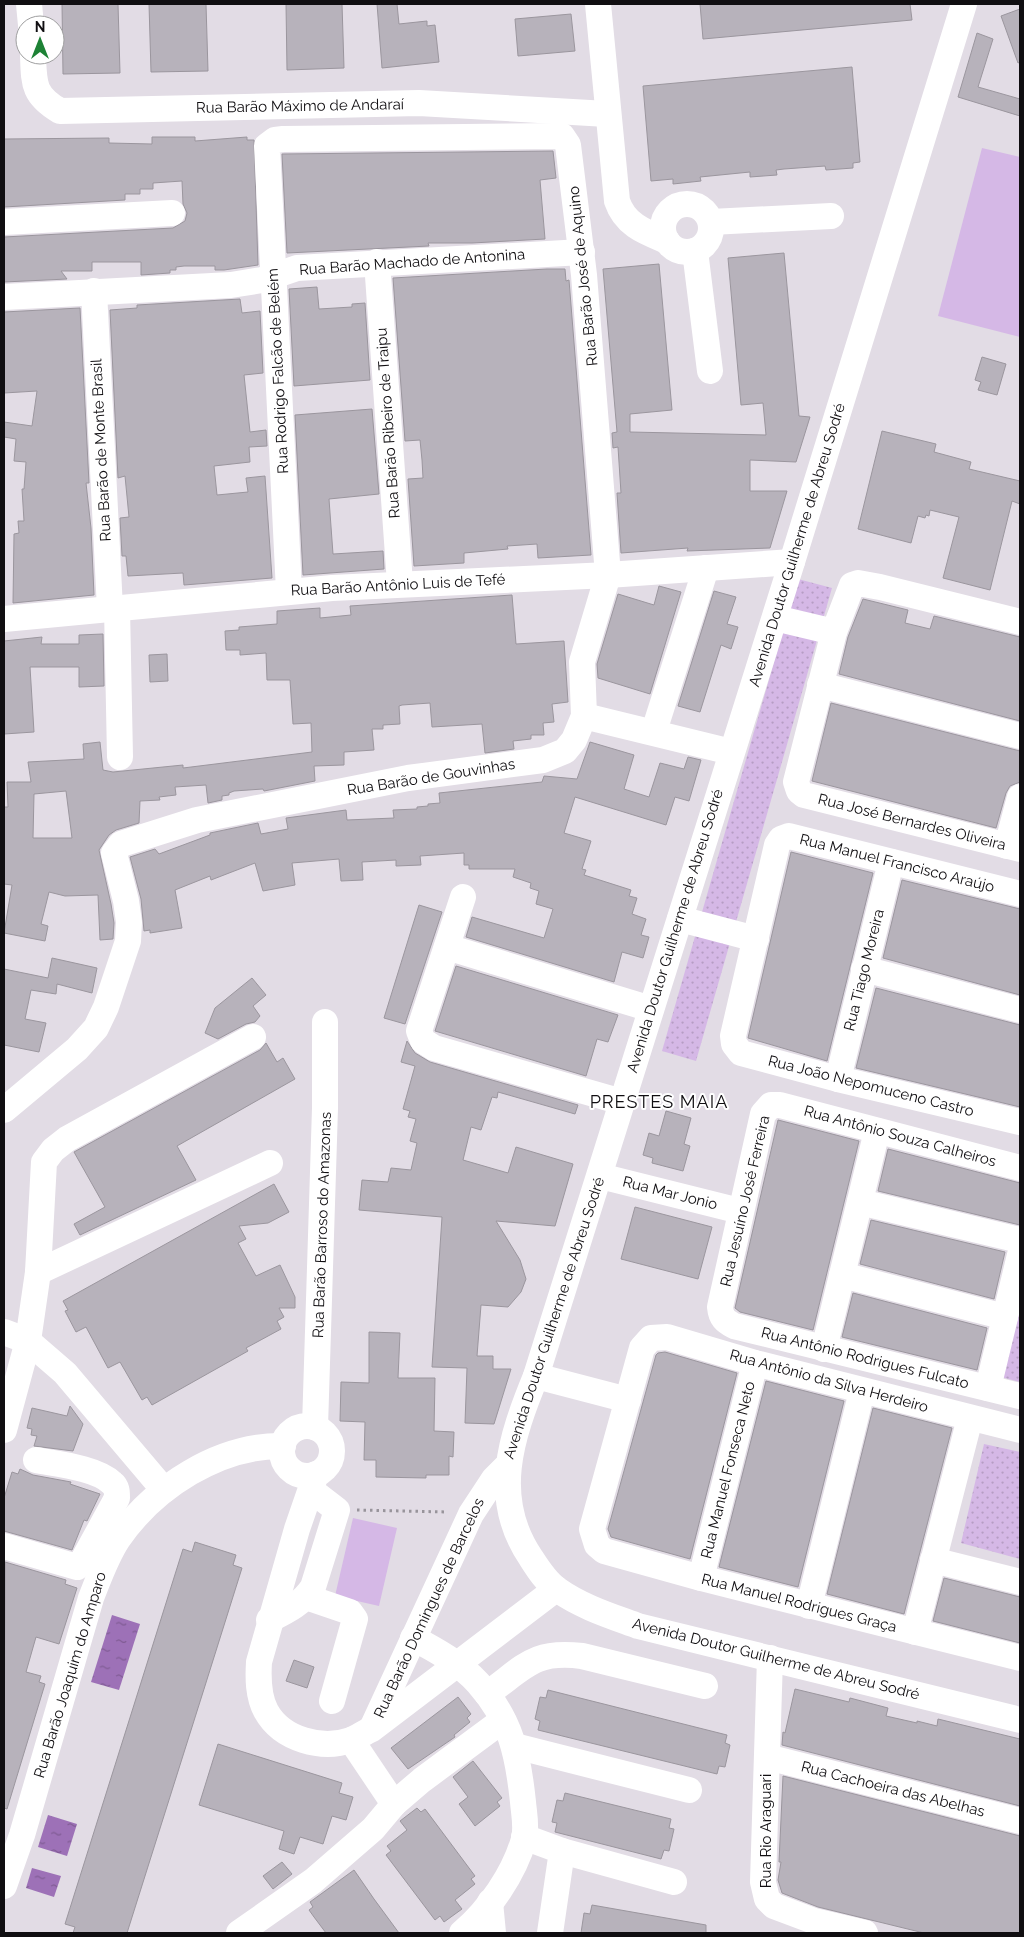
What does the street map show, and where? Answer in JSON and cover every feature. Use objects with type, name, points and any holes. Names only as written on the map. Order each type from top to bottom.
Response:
[{"type":"street","points":[[598,4],[615,190],[621,212],[630,222],[642,230],[667,241],[682,252],[695,251],[708,240],[711,222],[709,216],[700,207],[693,204],[680,204],[669,211],[663,222],[667,241]]},
{"type":"street","name":"Avenida Doutor Guilherme de Abreu Sodré","points":[[964,4],[775,618],[731,752],[600,1176],[536,1376],[512,1441],[507,1466],[508,1497],[513,1522],[525,1549],[556,1589],[577,1602],[638,1626],[1020,1720]]},
{"type":"street","name":"Rua Barão Máximo de Andaraí","points":[[34,65],[40,97],[60,111],[418,103],[607,114]]},
{"type":"street","name":"Rua Barão José de Aquino","points":[[266,150],[270,142],[283,139],[562,136],[568,145],[582,252],[608,575],[582,662],[584,716]]},
{"type":"street","name":"Rua Rodrigo Falcão de Belém","points":[[266,150],[289,591]]},
{"type":"street","points":[[4,222],[172,213]]},
{"type":"street","points":[[711,222],[831,216]]},
{"type":"street","points":[[695,251],[710,371]]},
{"type":"street","name":"Rua Barão Machado de Antonina","points":[[4,297],[231,285],[262,280],[297,268],[377,262],[582,252]]},
{"type":"street","name":"Rua Barão Ribeiro de Traipu","points":[[377,262],[400,583]]},
{"type":"street","name":"Rua Barão de Monte Brasil","points":[[94,291],[114,609],[120,756]]},
{"type":"street","name":"Rua Barão Antônio Luis de Tefé","points":[[4,619],[289,591],[400,583],[608,575],[792,562]]},
{"type":"street","points":[[654,732],[706,568]]},
{"type":"street","points":[[1020,622],[858,583],[849,589],[834,632],[820,685],[1020,736]]},
{"type":"street","points":[[775,618],[834,632]]},
{"type":"street","name":"Rua José Bernardes Oliveira","points":[[820,685],[796,782],[799,791],[804,795],[1014,848]]},
{"type":"street","points":[[584,716],[731,752]]},
{"type":"street","name":"Rua Barão de Gouvinhas","points":[[4,1110],[77,1049],[96,1028],[106,1006],[128,941],[129,922],[126,901],[114,853],[121,844],[197,820],[408,778],[555,756],[565,751],[574,740],[584,716]]},
{"type":"street","points":[[1014,848],[1020,797]]},
{"type":"street","name":"Rua Manuel Francisco Araújo","points":[[756,939],[777,845],[780,839],[789,836],[1020,894]]},
{"type":"street","name":"Rua Tiago Moreira","points":[[838,1079],[891,862]]},
{"type":"street","points":[[463,897],[420,1031],[423,1041],[434,1048],[622,1102]]},
{"type":"street","points":[[680,919],[756,939]]},
{"type":"street","name":"Rua João Nepomuceno Castro","points":[[756,939],[732,1036],[734,1044],[741,1053],[838,1079],[1020,1122]]},
{"type":"street","points":[[447,947],[651,1009]]},
{"type":"street","points":[[864,969],[1020,1010]]},
{"type":"street","name":"Rua Barão Barroso do Amazonas","points":[[315,1427],[325,1108],[325,1022]]},
{"type":"street","points":[[4,1430],[28,1341],[38,1272],[44,1162],[53,1150],[67,1139],[253,1037]]},
{"type":"street","name":"Rua Jesuíno José Ferreira","points":[[720,1307],[763,1114],[771,1105],[780,1105]]},
{"type":"street","name":"Rua Antônio Souza Calheiros","points":[[780,1105],[1020,1168]]},
{"type":"street","points":[[824,1349],[877,1131]]},
{"type":"street","points":[[38,1272],[270,1163]]},
{"type":"street","name":"Rua Mar Jonio","points":[[600,1176],[740,1211]]},
{"type":"street","points":[[860,1202],[1020,1240]]},
{"type":"street","points":[[988,1388],[1020,1255]]},
{"type":"street","points":[[842,1276],[1005,1317]]},
{"type":"street","name":"Rua Antônio Rodrigues Fulcato","points":[[720,1307],[720,1315],[724,1321],[734,1326],[1020,1396]]},
{"type":"street","points":[[4,1332],[28,1341],[65,1373],[164,1490]]},
{"type":"street","name":"Rua Antônio da Silva Herdeiro","points":[[628,1400],[642,1348],[651,1338],[667,1337],[755,1363],[1020,1430]]},
{"type":"street","name":"Rua Manuel Fonseca Neto","points":[[701,1578],[755,1363]]},
{"type":"street","points":[[536,1376],[628,1400]]},
{"type":"street","points":[[809,1606],[862,1391]]},
{"type":"street","name":"Rua Manuel Rodrigues Graça","points":[[628,1400],[592,1529],[597,1545],[604,1550],[701,1578],[1020,1658]]},
{"type":"street","points":[[915,1632],[970,1418]]},
{"type":"street","points":[[269,1620],[306,1598],[313,1586],[336,1510],[314,1482],[290,1470],[284,1461],[283,1446],[286,1438],[300,1426],[315,1427],[328,1437],[332,1451],[327,1466],[314,1482],[269,1620],[259,1662],[258,1678],[266,1711],[278,1727],[308,1741],[326,1744],[361,1734],[556,1589]]},
{"type":"street","points":[[100,1477],[125,1444]]},
{"type":"street","name":"Rua Barão Joaquim do Amparo","points":[[4,1886],[22,1835],[91,1598],[106,1561],[118,1539],[164,1490],[221,1457],[242,1450],[283,1446]]},
{"type":"street","points":[[4,1546],[77,1567],[82,1562],[117,1498],[112,1482],[87,1471],[36,1460]]},
{"type":"street","name":"Rua Barão Domingues de Barcelos","points":[[361,1734],[413,1638],[471,1514],[494,1479],[507,1466]]},
{"type":"street","points":[[933,1560],[1020,1582]]},
{"type":"street","points":[[306,1598],[350,1612],[355,1619],[332,1701]]},
{"type":"street","points":[[413,1638],[455,1664],[477,1682],[503,1720],[515,1746],[523,1805],[524,1837],[518,1857],[490,1902],[462,1933]]},
{"type":"street","points":[[487,1694],[534,1660],[547,1655],[561,1654],[582,1656],[705,1686]]},
{"type":"street","name":"Rua Rio Araguari","points":[[770,1658],[763,1882],[767,1899],[774,1906],[814,1921],[865,1933]]},
{"type":"street","points":[[239,1933],[312,1881],[373,1830],[394,1804],[422,1780],[503,1720]]},
{"type":"street","points":[[361,1734],[394,1804]]},
{"type":"street","points":[[515,1746],[689,1790]]},
{"type":"street","name":"Rua Cachoeira das Abelhas","points":[[767,1757],[1020,1822]]},
{"type":"street","points":[[524,1837],[562,1851],[674,1882]]},
{"type":"street","points":[[550,1933],[562,1851]]},
{"type":"street","points":[[490,1902],[493,1933]]},
{"type":"path","points":[[336,1510],[454,1512]]},
{"type":"shaded area","points":[[982,148],[1020,157],[1020,337],[938,316]]},
{"type":"shaded area","points":[[798,579],[832,588],[696,1061],[662,1051]]},
{"type":"shaded area","points":[[1020,1298],[1020,1382],[1001,1377]]},
{"type":"shaded area","points":[[984,1444],[1020,1452],[1020,1559],[961,1543]]},
{"type":"shaded area","points":[[353,1518],[397,1528],[379,1606],[335,1596]]},
{"type":"water","points":[[112,1615],[140,1624],[119,1690],[91,1682]]},
{"type":"water","points":[[48,1815],[77,1824],[67,1856],[38,1847]]},
{"type":"water","points":[[32,1868],[61,1876],[54,1897],[26,1888]]},
{"type":"building","points":[[62,4],[118,4],[120,73],[63,74],[63,65],[65,65],[65,15],[62,15]]},
{"type":"building","points":[[149,4],[206,4],[208,71],[151,72]]},
{"type":"building","points":[[286,4],[342,4],[344,68],[287,70]]},
{"type":"building","points":[[377,4],[397,4],[399,24],[427,21],[427,26],[435,25],[439,62],[382,68]]},
{"type":"building","points":[[700,4],[910,4],[912,20],[703,39]]},
{"type":"building","points":[[1020,9],[1020,62],[1018,63],[1001,16]]},
{"type":"building","points":[[571,14],[575,51],[518,56],[515,19]]},
{"type":"building","points":[[977,33],[993,39],[978,87],[1020,99],[1020,116],[958,97]]},
{"type":"building","points":[[852,67],[860,162],[853,163],[853,168],[826,170],[825,166],[784,169],[776,170],[777,175],[750,177],[750,172],[700,177],[701,181],[673,184],[673,179],[651,181],[643,86]]},
{"type":"building","points":[[152,137],[195,137],[195,141],[247,137],[247,140],[254,140],[258,265],[224,270],[215,270],[215,266],[184,266],[176,267],[176,270],[170,270],[170,273],[141,275],[141,262],[92,262],[92,271],[61,271],[67,279],[4,282],[4,237],[173,228],[185,221],[187,213],[183,204],[182,181],[153,183],[153,189],[140,189],[140,194],[125,194],[125,200],[4,207],[4,139],[109,138],[109,143],[152,144]]},
{"type":"building","points":[[553,151],[556,178],[540,180],[545,239],[472,243],[428,243],[429,246],[287,253],[282,154]]},
{"type":"building","points":[[784,253],[799,416],[810,417],[796,462],[750,460],[750,491],[787,491],[770,548],[687,551],[688,548],[621,553],[617,493],[621,493],[618,447],[613,448],[612,433],[617,432],[603,269],[659,264],[672,410],[630,414],[630,432],[766,435],[763,403],[741,405],[728,258]]},
{"type":"building","points":[[565,269],[566,281],[569,280],[591,555],[538,558],[537,544],[507,546],[508,549],[464,553],[464,563],[414,566],[408,479],[423,478],[422,460],[420,440],[405,441],[393,278]]},
{"type":"building","points":[[317,287],[319,309],[352,307],[352,304],[365,303],[370,380],[294,386],[289,289]]},
{"type":"building","points":[[240,299],[242,313],[260,311],[263,373],[244,375],[250,432],[266,430],[267,446],[249,447],[250,462],[214,466],[217,495],[248,492],[246,478],[265,476],[272,578],[184,585],[183,573],[128,576],[126,556],[122,556],[120,518],[129,517],[125,476],[118,478],[110,310],[137,308],[137,305]]},
{"type":"building","points":[[80,308],[89,483],[86,483],[91,528],[94,595],[13,603],[14,534],[19,533],[18,521],[24,521],[22,489],[24,489],[26,462],[14,461],[16,439],[4,437],[4,422],[32,426],[37,391],[4,393],[4,312]]},
{"type":"building","points":[[982,357],[1006,364],[997,395],[978,390],[981,382],[975,380]]},
{"type":"building","points":[[372,409],[379,494],[329,499],[333,554],[383,551],[384,569],[303,575],[295,415]]},
{"type":"building","points":[[882,431],[936,444],[934,452],[971,462],[969,469],[1020,481],[1020,504],[1012,501],[990,590],[943,578],[959,517],[930,510],[929,516],[926,515],[925,518],[918,516],[911,543],[858,529]]},
{"type":"building","points":[[659,586],[681,592],[650,694],[598,678],[597,664],[618,594],[654,605]]},
{"type":"building","points":[[714,591],[736,597],[727,624],[738,627],[731,649],[721,645],[700,712],[678,706]]},
{"type":"building","points":[[512,595],[516,644],[564,641],[568,702],[552,704],[554,722],[543,723],[544,735],[531,735],[531,739],[513,741],[514,749],[485,753],[482,724],[432,727],[430,703],[402,705],[399,706],[400,724],[383,725],[383,729],[372,729],[374,750],[344,752],[344,765],[314,766],[315,781],[264,791],[263,789],[234,791],[229,793],[229,795],[222,796],[222,800],[208,803],[206,785],[175,787],[176,795],[159,797],[160,800],[140,801],[139,823],[116,830],[109,835],[99,850],[114,923],[113,939],[100,940],[98,895],[65,896],[49,892],[41,924],[48,926],[45,941],[4,933],[12,885],[4,884],[4,807],[8,807],[7,782],[31,782],[28,762],[84,759],[83,744],[100,742],[103,770],[113,772],[183,765],[183,768],[312,752],[311,723],[293,724],[290,680],[267,680],[266,653],[240,655],[240,650],[226,650],[225,631],[239,630],[239,627],[277,624],[277,611],[320,608],[320,618],[351,615],[350,606]],"holes":[[[66,791],[72,838],[33,838],[34,794]]]},
{"type":"building","points":[[863,599],[908,610],[905,623],[930,629],[934,616],[1020,637],[1020,721],[839,674],[848,637]]},
{"type":"building","points":[[103,634],[104,686],[79,687],[79,667],[30,667],[34,732],[4,734],[4,641],[42,637],[41,644],[79,644],[79,635]]},
{"type":"building","points":[[167,654],[168,681],[150,682],[149,655]]},
{"type":"building","points":[[831,703],[1020,751],[1020,782],[1010,786],[1006,793],[996,828],[812,781]]},
{"type":"building","points":[[590,742],[634,755],[624,789],[649,797],[660,763],[684,769],[688,757],[701,760],[689,801],[675,797],[666,825],[575,797],[564,833],[591,841],[582,869],[586,870],[584,875],[631,890],[629,896],[637,898],[632,914],[646,919],[641,935],[649,937],[643,958],[622,952],[614,982],[466,937],[472,917],[544,938],[553,909],[536,904],[539,891],[530,888],[531,883],[513,877],[515,869],[469,869],[469,865],[464,865],[464,853],[420,856],[421,865],[396,866],[396,860],[362,862],[363,880],[341,881],[339,859],[292,863],[295,885],[263,891],[255,863],[211,880],[210,876],[175,890],[182,928],[150,933],[150,930],[144,931],[141,899],[130,857],[155,849],[159,854],[210,835],[210,833],[258,823],[261,834],[288,829],[286,818],[346,810],[347,820],[394,818],[393,810],[417,809],[417,807],[428,806],[428,804],[440,803],[439,793],[542,782],[544,776],[577,779]]},
{"type":"building","points":[[791,852],[873,873],[827,1061],[748,1038]]},
{"type":"building","points":[[902,880],[1020,909],[1020,995],[883,958]]},
{"type":"building","points":[[419,905],[442,912],[405,1024],[384,1018]]},
{"type":"building","points":[[52,958],[97,968],[92,993],[57,984],[56,994],[31,990],[25,1019],[46,1023],[39,1052],[4,1045],[4,969],[48,978]]},
{"type":"building","points":[[456,966],[618,1015],[608,1042],[597,1039],[586,1076],[435,1031]]},
{"type":"building","points":[[252,978],[266,995],[253,1006],[260,1016],[255,1022],[246,1024],[218,1039],[205,1033],[215,1008]]},
{"type":"building","points":[[876,988],[1020,1025],[1020,1107],[856,1068]]},
{"type":"building","points":[[407,1041],[415,1053],[430,1062],[578,1105],[575,1114],[498,1092],[497,1098],[492,1097],[481,1130],[471,1127],[463,1160],[508,1173],[516,1147],[573,1164],[555,1226],[496,1221],[520,1260],[526,1279],[521,1292],[508,1307],[481,1305],[477,1356],[493,1356],[493,1369],[511,1369],[494,1424],[465,1423],[467,1368],[432,1367],[442,1217],[359,1210],[362,1180],[388,1182],[391,1168],[411,1170],[417,1143],[410,1141],[416,1119],[408,1117],[410,1111],[403,1109],[415,1066],[401,1062]]},
{"type":"building","points":[[266,1043],[277,1062],[283,1058],[295,1079],[177,1146],[196,1180],[80,1235],[74,1224],[105,1207],[74,1152],[260,1050]]},
{"type":"building","points":[[666,1111],[691,1118],[684,1144],[690,1146],[683,1171],[652,1163],[653,1158],[643,1155],[649,1133],[659,1136]]},
{"type":"building","points":[[778,1120],[859,1141],[813,1330],[740,1312],[735,1308]]},
{"type":"building","points":[[888,1149],[1020,1183],[1020,1225],[878,1191]]},
{"type":"building","points":[[274,1184],[289,1212],[268,1223],[239,1226],[246,1239],[238,1243],[256,1276],[280,1265],[295,1297],[295,1308],[279,1308],[284,1317],[277,1321],[281,1329],[246,1348],[248,1351],[152,1405],[147,1397],[142,1400],[120,1362],[108,1368],[86,1327],[76,1332],[65,1311],[68,1310],[63,1301]]},
{"type":"building","points":[[635,1207],[712,1227],[698,1279],[621,1259]]},
{"type":"building","points":[[871,1220],[1005,1252],[994,1299],[860,1264]]},
{"type":"building","points":[[853,1293],[987,1328],[977,1370],[842,1337]]},
{"type":"building","points":[[369,1332],[400,1333],[398,1378],[435,1378],[434,1431],[454,1432],[453,1457],[449,1456],[449,1475],[426,1475],[426,1478],[376,1477],[376,1460],[364,1460],[365,1422],[340,1421],[341,1382],[369,1383]]},
{"type":"building","points":[[665,1352],[737,1373],[690,1559],[611,1537],[608,1529],[656,1355]]},
{"type":"building","points":[[766,1381],[844,1401],[798,1587],[719,1567]]},
{"type":"building","points":[[70,1406],[83,1424],[73,1451],[34,1446],[37,1436],[31,1435],[32,1429],[27,1428],[32,1408],[67,1416]]},
{"type":"building","points":[[873,1408],[952,1428],[904,1614],[827,1594]]},
{"type":"building","points":[[20,1469],[33,1475],[71,1482],[70,1484],[100,1494],[87,1521],[84,1520],[72,1550],[4,1531],[4,1498],[12,1472],[18,1474]]},
{"type":"building","points":[[195,1542],[236,1555],[233,1565],[242,1568],[127,1933],[73,1933],[75,1927],[65,1924],[183,1549],[192,1552]]},
{"type":"building","points":[[5,1562],[66,1580],[65,1584],[77,1588],[59,1644],[36,1637],[26,1672],[41,1676],[39,1682],[45,1684],[7,1809],[4,1808]]},
{"type":"building","points":[[944,1578],[1020,1597],[1020,1643],[933,1621]]},
{"type":"building","points":[[294,1660],[314,1667],[307,1688],[286,1681]]},
{"type":"building","points":[[795,1689],[849,1702],[850,1698],[888,1708],[886,1716],[917,1723],[917,1721],[937,1726],[938,1719],[1020,1739],[1020,1806],[782,1745],[783,1732],[785,1733]]},
{"type":"building","points":[[548,1690],[727,1735],[725,1743],[730,1745],[725,1767],[719,1766],[717,1774],[538,1730],[540,1721],[535,1719],[540,1697],[546,1698]]},
{"type":"building","points":[[458,1697],[471,1714],[467,1718],[470,1722],[454,1735],[455,1737],[408,1769],[391,1748]]},
{"type":"building","points":[[218,1744],[342,1783],[339,1793],[353,1797],[346,1820],[332,1816],[323,1844],[300,1837],[294,1854],[279,1849],[284,1831],[199,1805]]},
{"type":"building","points":[[473,1761],[502,1798],[497,1802],[500,1806],[475,1826],[459,1804],[468,1797],[453,1777]]},
{"type":"building","points":[[783,1776],[1020,1836],[1020,1933],[924,1933],[818,1907],[782,1893],[778,1880],[781,1862],[779,1862]]},
{"type":"building","points":[[565,1793],[671,1819],[669,1828],[674,1829],[669,1851],[664,1850],[661,1859],[555,1832],[557,1823],[552,1822],[557,1800],[563,1801]]},
{"type":"building","points":[[417,1808],[421,1812],[425,1809],[475,1876],[471,1879],[475,1884],[455,1900],[462,1909],[444,1922],[440,1916],[435,1920],[386,1855],[391,1851],[387,1846],[407,1830],[400,1821]]},
{"type":"building","points":[[282,1862],[292,1874],[273,1889],[263,1876]]},
{"type":"building","points":[[354,1870],[399,1933],[326,1933],[309,1910],[313,1907],[310,1902]]},
{"type":"building","points":[[592,1905],[706,1925],[706,1933],[581,1933],[584,1913],[590,1914]]},
{"type":"district","name":"PRESTES MAIA","points":[[659,1101]]}]
